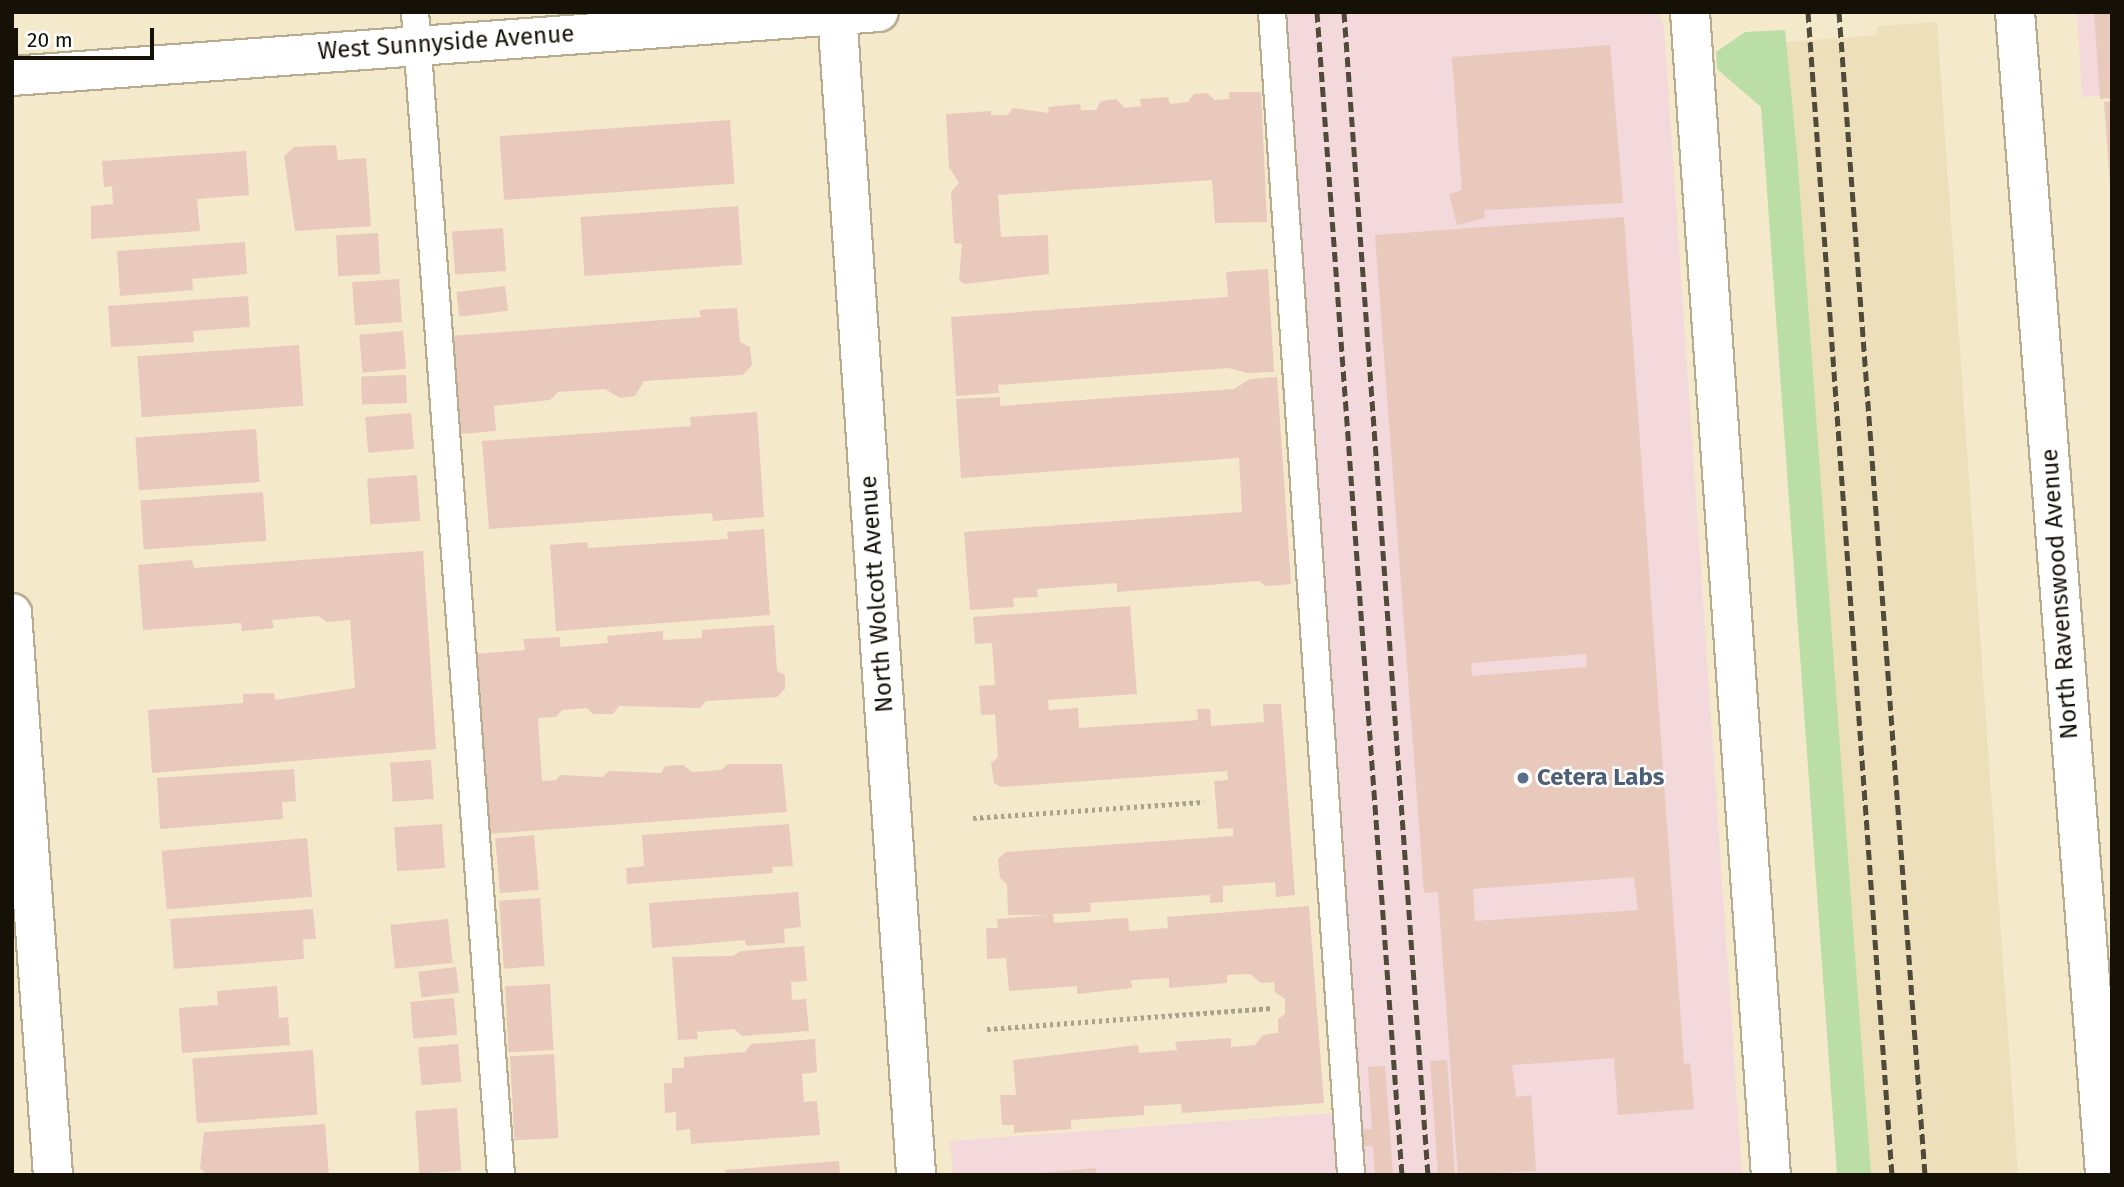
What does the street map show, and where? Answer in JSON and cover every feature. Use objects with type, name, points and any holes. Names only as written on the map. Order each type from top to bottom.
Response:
[{"type":"street","name":"West Sunnyside Avenue","points":[[12,76],[416,28],[879,12]]},
{"type":"street","points":[[1690,12],[1772,1175]]},
{"type":"street","name":"North Ravenswood Avenue","points":[[2015,12],[2105,1175]]},
{"type":"street","name":"North Wolcott Avenue","points":[[837,14],[916,1175]]},
{"type":"street","points":[[12,613],[53,1175]]},
{"type":"lane","points":[[1272,12],[1351,1175]]},
{"type":"lane","points":[[416,28],[501,1175]]},
{"type":"path","points":[[973,818],[1203,802]]},
{"type":"path","points":[[987,1028],[1272,1008]]},
{"type":"shaded area","points":[[1658,12],[1664,28],[1742,1175],[953,1175],[950,1141],[1347,1112],[1272,14]]},
{"type":"shaded area","points":[[2077,12],[2112,12],[2112,95],[2082,97]]},
{"type":"shaded area","points":[[1937,22],[2018,1175],[1871,1175],[1786,42],[1877,35],[1878,26]]},
{"type":"green space","points":[[1785,30],[1797,153],[1871,1175],[1837,1175],[1761,107],[1717,69],[1716,52],[1745,32]]},
{"type":"building","points":[[2094,12],[2112,12],[2112,98],[2100,99]]},
{"type":"building","points":[[1610,45],[1623,203],[1484,210],[1485,218],[1457,225],[1449,194],[1462,190],[1452,57]]},
{"type":"building","points":[[1229,92],[1261,92],[1267,222],[1215,223],[1212,180],[998,195],[1001,237],[1048,235],[1049,274],[964,284],[959,280],[962,244],[954,243],[951,192],[959,183],[949,167],[946,114],[991,111],[991,115],[1008,115],[1013,108],[1049,113],[1048,107],[1080,104],[1081,110],[1096,110],[1101,101],[1116,99],[1125,108],[1141,106],[1140,99],[1168,97],[1170,104],[1188,102],[1194,94],[1207,93],[1215,100],[1229,99]]},
{"type":"building","points":[[2112,101],[2112,185],[2110,185],[2104,102]]},
{"type":"building","points":[[730,120],[734,184],[504,200],[500,136]]},
{"type":"building","points":[[336,145],[338,160],[366,158],[371,226],[295,231],[284,156],[294,147]]},
{"type":"building","points":[[246,151],[249,195],[197,199],[200,231],[91,239],[91,206],[113,204],[112,186],[104,187],[102,161]]},
{"type":"building","points":[[738,206],[742,265],[585,276],[580,217]]},
{"type":"building","points":[[1624,217],[1684,1064],[1690,1063],[1694,1109],[1618,1115],[1614,1058],[1512,1065],[1516,1097],[1531,1095],[1536,1171],[1458,1175],[1438,892],[1424,893],[1375,235]],"holes":[[[1586,654],[1587,667],[1472,676],[1471,663]],[[1634,877],[1638,910],[1475,921],[1473,889]]]},
{"type":"building","points":[[503,228],[506,271],[455,274],[452,232]]},
{"type":"building","points":[[378,233],[380,274],[338,276],[336,235]]},
{"type":"building","points":[[245,242],[247,274],[192,279],[193,290],[120,296],[117,251]]},
{"type":"building","points":[[1268,269],[1274,372],[1247,373],[1228,368],[998,385],[999,393],[956,396],[951,317],[1228,297],[1226,272]]},
{"type":"building","points":[[399,279],[402,322],[355,325],[352,282]]},
{"type":"building","points":[[505,286],[508,311],[459,317],[456,292]]},
{"type":"building","points":[[248,296],[250,327],[193,331],[194,342],[111,347],[108,306]]},
{"type":"building","points":[[737,308],[740,342],[750,347],[752,365],[743,375],[644,381],[635,396],[620,398],[605,389],[558,392],[550,400],[494,406],[496,431],[459,434],[452,336],[701,317],[699,310]]},
{"type":"building","points":[[403,331],[406,369],[362,373],[359,335]]},
{"type":"building","points":[[299,345],[303,406],[142,417],[137,356]]},
{"type":"building","points":[[406,375],[407,403],[362,405],[361,377]]},
{"type":"building","points":[[1277,377],[1291,584],[1266,586],[1259,581],[1117,592],[1117,583],[1037,589],[1038,597],[1013,598],[1014,607],[970,610],[964,532],[1242,512],[1239,458],[961,478],[956,399],[1000,397],[1000,406],[1234,389],[1250,379]]},
{"type":"building","points":[[757,412],[764,517],[713,521],[712,513],[489,529],[482,441],[691,426],[690,417]]},
{"type":"building","points":[[411,413],[414,449],[368,453],[365,417]]},
{"type":"building","points":[[256,429],[260,482],[139,490],[135,437]]},
{"type":"building","points":[[417,475],[420,521],[370,524],[367,478]]},
{"type":"building","points":[[263,492],[266,541],[144,549],[140,501]]},
{"type":"building","points":[[764,529],[770,615],[556,631],[550,545],[587,542],[588,548],[728,539],[727,532]]},
{"type":"building","points":[[423,551],[436,749],[152,773],[148,710],[243,703],[243,694],[274,693],[275,700],[355,688],[350,620],[327,622],[318,616],[272,620],[274,628],[242,631],[241,623],[143,630],[138,565],[192,560],[194,568]]},
{"type":"building","points":[[1130,606],[1137,694],[1048,700],[1049,710],[1078,708],[1079,728],[1198,720],[1197,709],[1210,709],[1211,726],[1264,722],[1263,704],[1281,704],[1295,895],[1276,897],[1275,882],[1223,886],[1223,902],[1210,903],[1210,895],[1090,903],[1091,912],[1053,914],[1054,923],[1128,918],[1129,931],[1168,928],[1167,917],[1309,906],[1324,1103],[1182,1113],[1181,1104],[1144,1106],[1144,1115],[1071,1120],[1071,1129],[1014,1133],[1014,1125],[1002,1125],[1000,1095],[1016,1095],[1013,1060],[1138,1045],[1139,1053],[1177,1050],[1175,1042],[1231,1038],[1231,1047],[1255,1045],[1263,1035],[1278,1033],[1278,1019],[1285,1014],[1285,999],[1275,992],[1274,982],[1261,983],[1250,974],[1227,975],[1227,983],[1169,988],[1169,978],[1131,980],[1132,988],[1077,994],[1077,986],[1009,991],[1006,958],[987,959],[986,928],[998,928],[997,919],[1047,915],[1008,915],[1007,884],[1000,878],[998,859],[1006,852],[1233,836],[1233,828],[1218,829],[1214,781],[1228,780],[1227,771],[1001,787],[994,783],[991,763],[998,757],[995,714],[981,715],[979,686],[995,685],[992,643],[975,644],[973,617]]},
{"type":"building","points":[[774,625],[777,671],[785,675],[785,689],[777,697],[706,701],[700,708],[619,706],[613,714],[593,714],[587,708],[562,710],[556,717],[538,718],[542,781],[556,780],[560,775],[602,777],[609,771],[661,773],[665,766],[683,765],[692,772],[721,770],[728,764],[782,764],[787,812],[487,834],[474,654],[525,650],[523,639],[560,637],[560,647],[608,643],[607,636],[663,631],[663,640],[702,638],[702,630]]},
{"type":"building","points":[[431,760],[434,799],[393,802],[390,763]]},
{"type":"building","points":[[294,769],[296,801],[282,802],[283,819],[160,829],[157,778]]},
{"type":"building","points":[[442,824],[445,868],[397,871],[394,827]]},
{"type":"building","points":[[789,824],[793,866],[772,867],[773,873],[627,884],[626,868],[644,866],[642,835]]},
{"type":"building","points":[[534,835],[539,890],[500,893],[495,838]]},
{"type":"building","points":[[307,838],[312,897],[167,910],[162,851]]},
{"type":"building","points":[[798,892],[801,927],[784,929],[785,943],[746,946],[745,940],[652,948],[649,903]]},
{"type":"building","points":[[540,898],[545,966],[504,969],[499,901]]},
{"type":"building","points":[[313,909],[316,939],[303,939],[304,959],[174,969],[170,919]]},
{"type":"building","points":[[448,919],[453,963],[395,969],[390,925]]},
{"type":"building","points":[[804,946],[807,981],[791,982],[792,1000],[806,999],[809,1031],[742,1036],[734,1029],[697,1032],[698,1039],[678,1040],[672,957],[733,956],[741,951]]},
{"type":"building","points":[[456,967],[459,993],[421,997],[418,972]]},
{"type":"building","points":[[550,984],[553,1050],[509,1052],[505,986]]},
{"type":"building","points":[[277,986],[279,1018],[288,1017],[290,1045],[182,1053],[179,1008],[218,1005],[217,991]]},
{"type":"building","points":[[454,998],[457,1035],[413,1039],[410,1002]]},
{"type":"building","points":[[815,1039],[817,1072],[802,1074],[804,1102],[817,1101],[820,1135],[691,1144],[690,1129],[676,1131],[676,1112],[665,1113],[664,1083],[672,1083],[672,1068],[684,1068],[684,1057],[745,1052],[751,1044]]},
{"type":"building","points":[[458,1044],[461,1082],[421,1085],[418,1047]]},
{"type":"building","points":[[313,1050],[318,1115],[197,1123],[192,1058]]},
{"type":"building","points":[[554,1054],[558,1138],[514,1140],[510,1056]]},
{"type":"building","points":[[1447,1060],[1455,1175],[1438,1175],[1430,1061]]},
{"type":"building","points":[[1385,1066],[1393,1175],[1375,1175],[1373,1146],[1360,1147],[1359,1129],[1372,1129],[1368,1067]]},
{"type":"building","points":[[457,1108],[461,1171],[419,1174],[415,1111]]},
{"type":"building","points":[[325,1124],[329,1175],[207,1175],[200,1168],[204,1132]]},
{"type":"building","points":[[839,1161],[840,1175],[725,1175],[725,1170]]},
{"type":"building","points":[[1096,1168],[1096,1175],[1040,1175],[1040,1173]]},
{"type":"railway","points":[[1317,12],[1402,1175]]},
{"type":"railway","points":[[1344,12],[1428,1175]]},
{"type":"railway","points":[[1808,12],[1892,1175]]},
{"type":"railway","points":[[1839,12],[1925,1175]]},
{"type":"place","name":"Cetera Labs","points":[[1523,778]]}]
